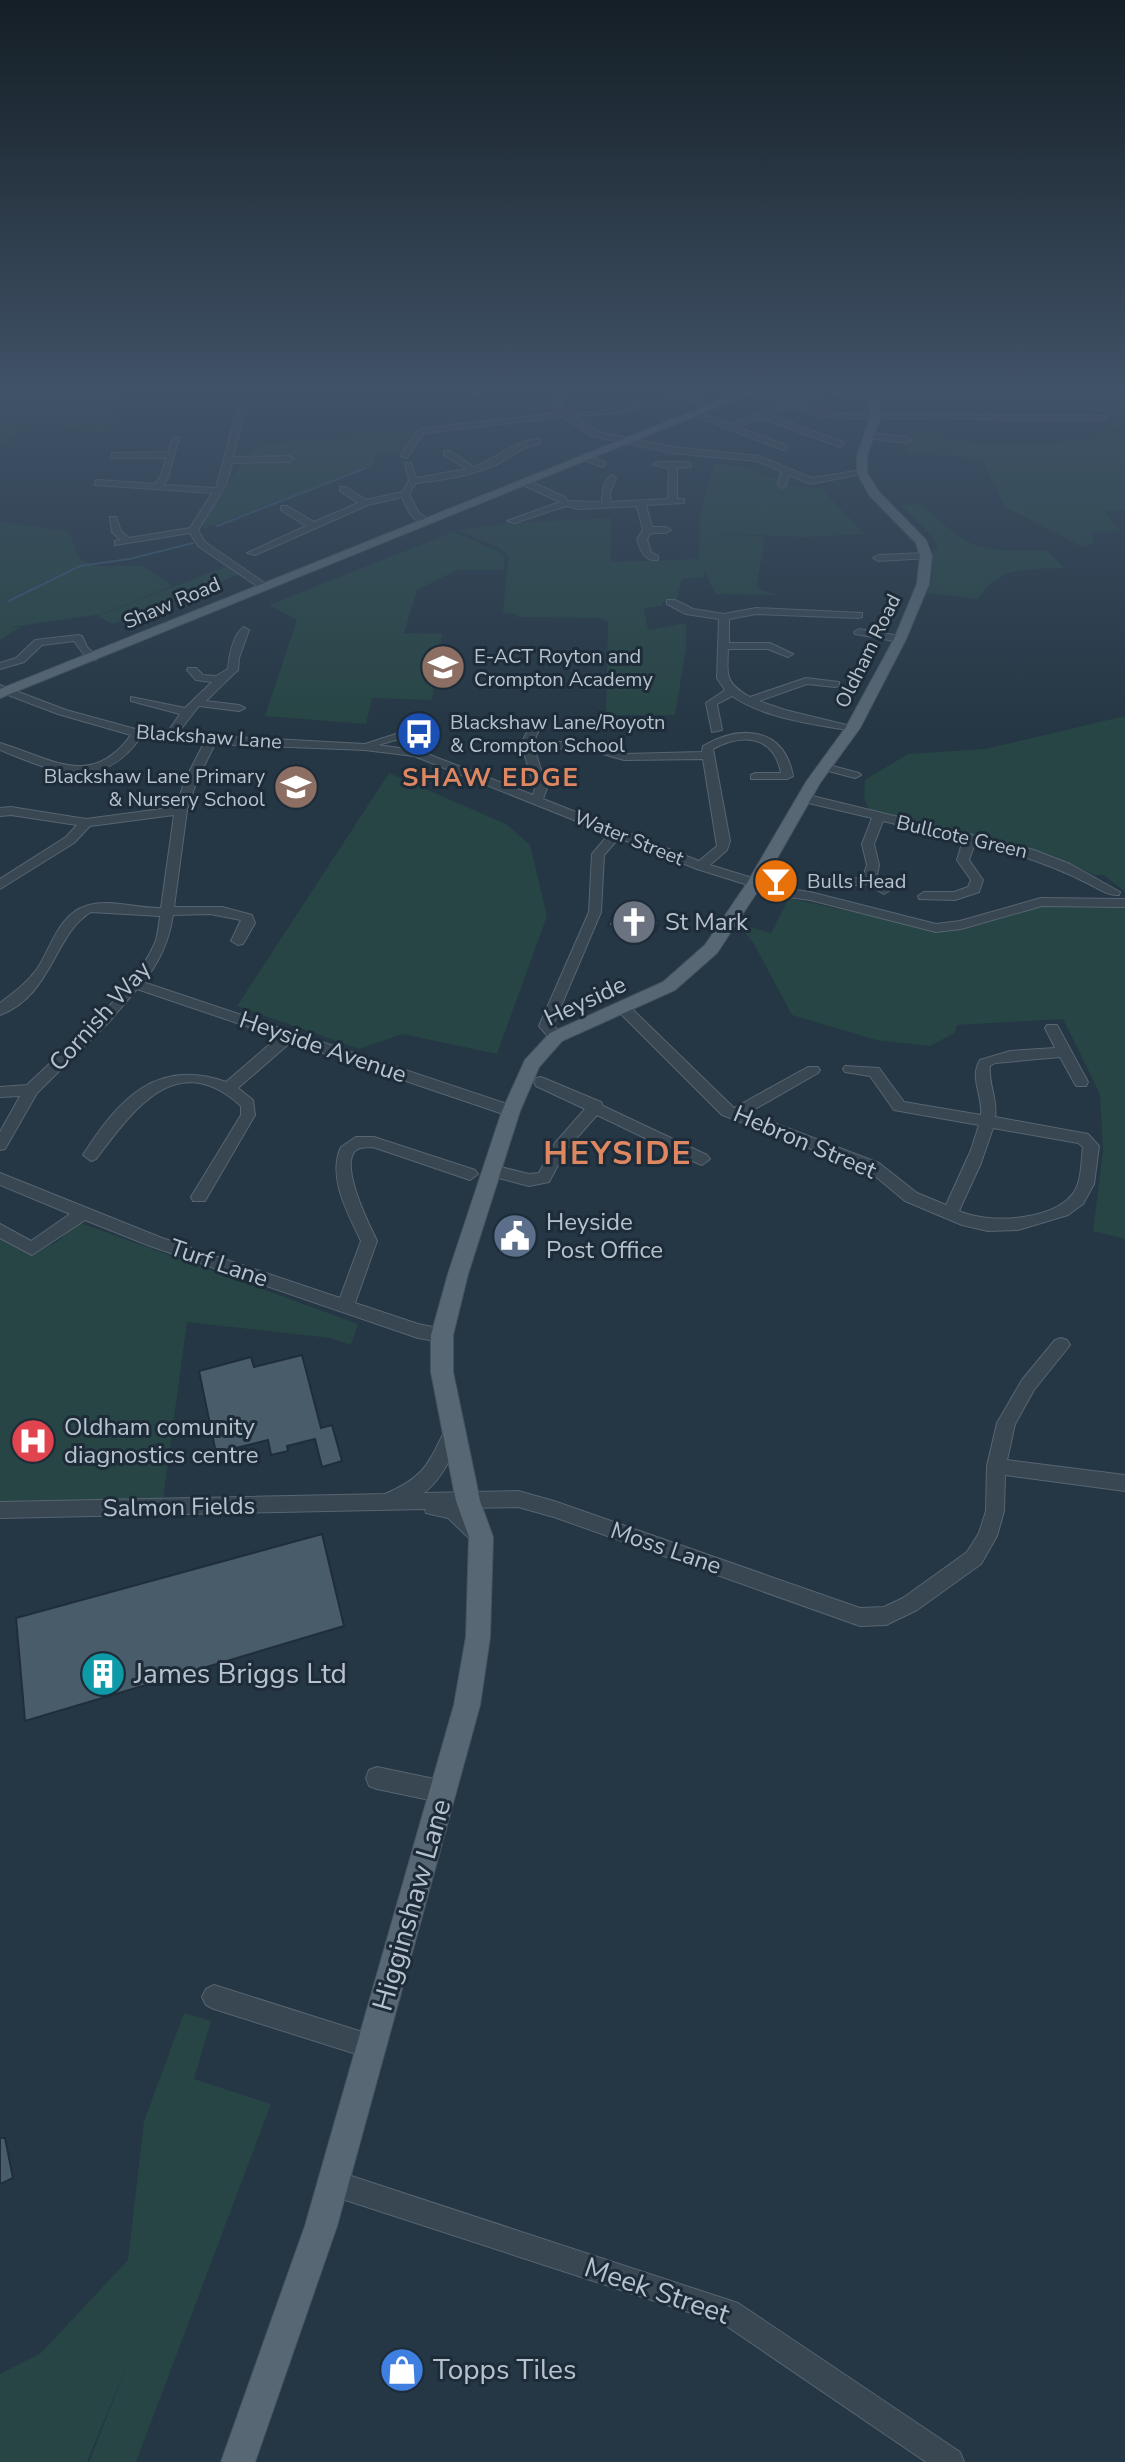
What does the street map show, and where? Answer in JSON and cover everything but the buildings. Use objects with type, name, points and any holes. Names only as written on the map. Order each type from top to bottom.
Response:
[{"type":"main road","name":"Shaw Road","points":[[2,689],[34,681],[92,658],[468,504]]},
{"type":"main road","points":[[884,504],[917,535],[926,556]]},
{"type":"main road","name":"Oldham Road","points":[[804,798],[853,728],[900,639],[923,584],[926,556]]},
{"type":"main road","name":"Heyside","points":[[442,1335],[458,1274],[511,1111],[531,1064],[556,1037],[658,993],[711,949],[753,886],[804,798]]},
{"type":"main road","name":"Higginshaw Lane","points":[[238,2462],[321,2226],[467,1705],[478,1637],[481,1537],[468,1501],[442,1372],[442,1335]]},
{"type":"street","points":[[193,530],[210,504]]},
{"type":"street","points":[[247,539],[257,551],[363,504]]},
{"type":"street","points":[[410,504],[415,515],[425,521]]},
{"type":"street","points":[[512,521],[562,504]]},
{"type":"street","points":[[603,504],[641,504],[648,530],[642,539],[647,554],[655,558]]},
{"type":"street","points":[[284,508],[313,526]]},
{"type":"street","points":[[98,517],[117,518],[117,532],[122,542],[163,528],[193,530]]},
{"type":"street","points":[[193,530],[201,544],[263,586]]},
{"type":"street","points":[[648,530],[666,530]]},
{"type":"street","points":[[878,558],[926,556]]},
{"type":"street","points":[[671,602],[690,612],[724,617],[756,611],[858,615]]},
{"type":"street","points":[[724,617],[726,646],[722,678],[732,691],[777,711],[853,728]]},
{"type":"street","points":[[192,670],[200,678],[218,679],[233,670],[244,630]]},
{"type":"street","points":[[859,632],[900,639]]},
{"type":"street","points":[[0,666],[20,660],[39,642],[56,638],[78,638],[82,648],[92,658]]},
{"type":"street","points":[[726,646],[770,646],[788,654]]},
{"type":"street","points":[[170,737],[187,712],[217,684],[218,679]]},
{"type":"street","points":[[750,701],[806,681],[835,684]]},
{"type":"street","name":"Blackshaw Lane","points":[[2,689],[62,712],[138,733],[416,753]]},
{"type":"street","points":[[716,730],[711,703],[732,691]]},
{"type":"street","points":[[135,699],[187,712]]},
{"type":"street","points":[[198,703],[239,708]]},
{"type":"street","points":[[0,746],[60,769],[89,769],[121,756],[138,733]]},
{"type":"street","points":[[365,747],[399,736],[425,738]]},
{"type":"street","points":[[537,801],[541,788],[530,738],[586,746],[622,757],[706,752],[725,737],[766,739],[780,750],[787,776],[755,777]]},
{"type":"street","name":"Cornish Way","points":[[0,1145],[31,1090],[135,984],[163,939],[181,810],[191,780],[211,740]]},
{"type":"street","points":[[701,866],[723,847],[724,841],[706,752]]},
{"type":"street","name":"Water Street","points":[[416,753],[753,886],[810,896],[936,928],[961,925],[1041,902],[1125,903]]},
{"type":"street","points":[[604,768],[622,757]]},
{"type":"street","points":[[825,767],[855,775]]},
{"type":"street","name":"Bullcote Green","points":[[804,798],[1049,859],[1114,892]]},
{"type":"street","points":[[0,812],[86,823],[181,810]]},
{"type":"street","points":[[869,880],[873,865],[868,844],[878,818]]},
{"type":"street","points":[[0,885],[70,840],[86,823]]},
{"type":"street","points":[[556,1037],[546,1026],[595,912],[598,854],[617,833]]},
{"type":"street","points":[[924,896],[955,896],[974,889],[977,880],[963,860],[970,838]]},
{"type":"street","points":[[851,883],[869,880],[884,890]]},
{"type":"street","points":[[0,1010],[38,977],[79,913],[97,907],[198,910],[244,916],[248,923],[238,941]]},
{"type":"street","name":"Heyside Avenue","points":[[135,984],[511,1111]]},
{"type":"street","name":"Hebron Street","points":[[623,1008],[727,1111],[874,1167],[911,1197],[950,1214],[988,1225],[1018,1224],[1062,1211],[1077,1200],[1086,1184],[1091,1146],[1083,1138],[987,1123]]},
{"type":"street","points":[[1052,1028],[1081,1082]]},
{"type":"street","points":[[228,1088],[289,1036]]},
{"type":"street","points":[[950,1214],[987,1123],[990,1095],[982,1076],[983,1066],[988,1060],[1064,1052]]},
{"type":"street","points":[[850,1069],[874,1071],[899,1106],[987,1123]]},
{"type":"street","points":[[734,1115],[813,1070]]},
{"type":"street","points":[[91,1155],[140,1095],[159,1082],[181,1077],[228,1088],[248,1104],[248,1115],[199,1197]]},
{"type":"street","points":[[541,1082],[702,1159]]},
{"type":"street","points":[[0,1092],[31,1090]]},
{"type":"street","points":[[492,1171],[529,1180],[544,1178],[560,1147],[596,1106]]},
{"type":"street","points":[[345,1306],[369,1241],[342,1178],[351,1146],[374,1142],[470,1174]]},
{"type":"street","name":"Turf Lane","points":[[2,1182],[81,1214],[345,1306],[418,1331],[442,1335]]},
{"type":"street","points":[[0,1230],[32,1249],[81,1214]]},
{"type":"street","points":[[1061,1345],[1014,1407],[1006,1423],[996,1466],[1125,1483]]},
{"type":"street","name":"Salmon Fields","points":[[359,1504],[397,1498],[420,1487],[438,1469],[454,1430]]},
{"type":"street","name":"Moss Lane","points":[[468,1501],[518,1499],[860,1617],[886,1616],[910,1604],[974,1558],[988,1536],[995,1511],[996,1466]]},
{"type":"street","name":"Salmon Fields","points":[[0,1510],[468,1501]]},
{"type":"street","name":"Salmon Fields","points":[[410,1503],[453,1511],[481,1537]]},
{"type":"street","points":[[377,1778],[444,1792]]},
{"type":"street","points":[[214,1997],[372,2047]]},
{"type":"street","name":"Meek Street","points":[[333,2183],[729,2312],[950,2462]]},
{"type":"green space","points":[[214,504],[271,504],[203,529],[202,521]]},
{"type":"green space","points":[[703,504],[836,504],[864,534],[807,537],[706,533],[765,537],[757,584],[760,590],[779,595],[715,594],[703,567],[705,577],[682,579],[677,599],[662,603],[662,606],[644,608],[648,630],[686,623],[686,647],[675,715],[606,715],[608,622],[599,618],[518,617],[517,614],[503,613],[508,557],[501,549],[458,530],[512,523],[611,518],[610,562],[699,559]]},
{"type":"green space","points":[[921,504],[964,540],[976,545],[1003,550],[1046,550],[1065,568],[1027,569],[1006,574],[978,599],[927,593],[932,579],[933,550],[938,548],[933,538],[901,505]]},
{"type":"green space","points":[[1125,504],[1125,510],[1104,511],[1120,531],[1092,532],[1095,542],[1082,547],[1004,506]]},
{"type":"green space","points":[[0,522],[68,531],[80,559],[94,566],[144,566],[172,586],[102,614],[11,627],[21,627],[0,640]]},
{"type":"green space","points":[[453,532],[496,550],[505,558],[503,570],[457,570],[417,590],[404,633],[442,634],[432,700],[372,698],[366,724],[265,716],[297,620],[269,605]]},
{"type":"green space","points":[[229,565],[242,573],[112,624],[98,616]]},
{"type":"green space","points":[[1125,716],[1125,892],[1104,875],[1094,875],[1051,855],[869,810],[864,797],[865,780],[908,754],[985,749]]},
{"type":"green space","points":[[389,773],[506,824],[530,845],[547,916],[497,1054],[402,1034],[359,1049],[237,1006]]},
{"type":"green space","points":[[789,898],[938,931],[971,927],[1044,906],[1125,907],[1125,1239],[1093,1231],[1103,1151],[1100,1094],[1063,1019],[957,1025],[955,1033],[930,1046],[876,1040],[792,1015],[754,944],[737,923],[771,933]]},
{"type":"green space","points":[[78,1222],[358,1324],[351,1345],[330,1338],[187,1322],[163,1499],[0,1505],[0,1239],[34,1253],[57,1242]]},
{"type":"green space","points":[[184,2013],[211,2021],[194,2079],[271,2104],[136,2462],[89,2462],[128,2362],[87,2462],[0,2462],[0,2374],[41,2353],[128,2260],[144,2121]]},
{"type":"waterway","points":[[217,526],[274,504]]},
{"type":"waterway","points":[[9,601],[80,566],[129,559],[193,543]]},
{"type":"place","name":"E-ACT Royton and Crompton Academy","points":[[443,667]]},
{"type":"place","name":"Blackshaw Lane/Royotn & Crompton School","points":[[419,734]]},
{"type":"place","name":"Blackshaw Lane Primary & Nursery School","points":[[296,787]]},
{"type":"place","name":"Bulls Head","points":[[776,881]]},
{"type":"place","name":"St Mark","points":[[634,922]]},
{"type":"place","name":"Heyside Post Office","points":[[515,1236]]},
{"type":"place","name":"Oldham comunity diagnostics centre","points":[[33,1441]]},
{"type":"place","name":"James Briggs Ltd","points":[[103,1674]]},
{"type":"place","name":"Topps Tiles","points":[[402,2370]]},
{"type":"district","name":"SHAW EDGE","points":[[491,777]]},
{"type":"district","name":"HEYSIDE","points":[[618,1153]]}]
